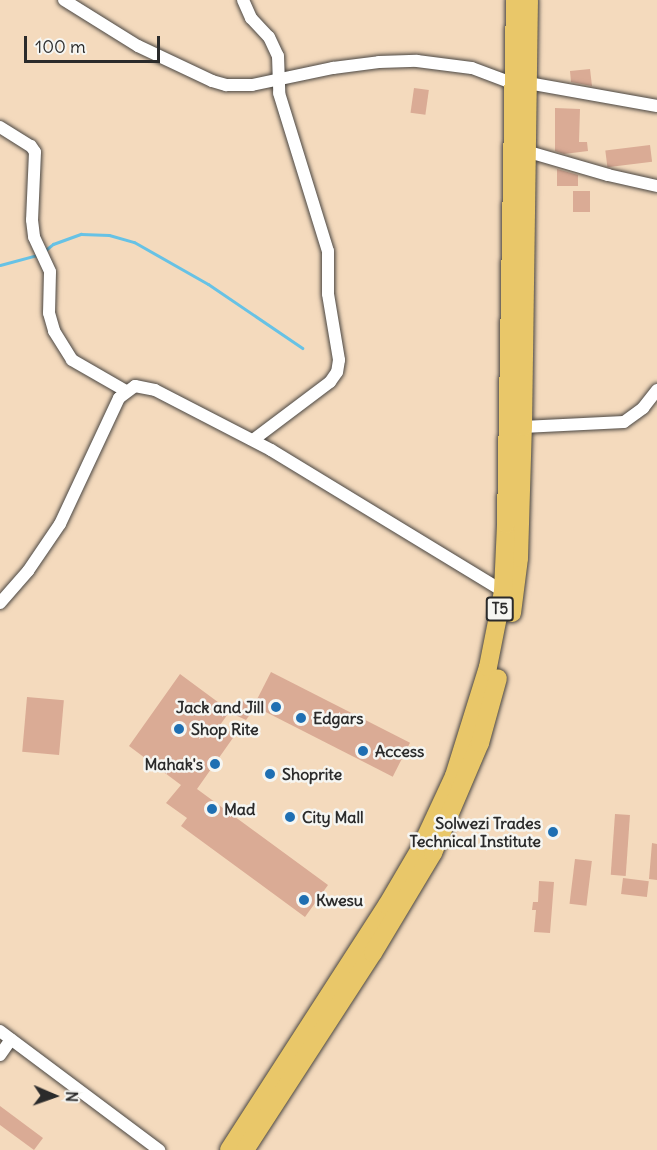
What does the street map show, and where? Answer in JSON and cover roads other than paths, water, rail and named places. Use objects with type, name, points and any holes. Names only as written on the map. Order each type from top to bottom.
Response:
[{"type":"highway","name":"T5","points":[[245,1150],[407,898],[433,853],[465,784],[480,743],[494,691],[516,591],[523,428],[529,152],[520,83],[514,0]]},
{"type":"highway","name":"T5","points":[[229,1150],[387,905],[431,826],[454,776],[481,693],[503,591],[520,83],[530,0]]},
{"type":"street","points":[[64,0],[138,46],[212,81],[238,86],[333,68],[417,61],[472,68],[520,83],[657,106]]},
{"type":"street","points":[[243,0],[251,18],[274,47],[278,56],[278,80],[301,170],[328,251],[328,294],[339,367],[330,382],[253,440]]},
{"type":"street","points":[[0,127],[31,146],[35,153],[32,220],[34,237],[50,272],[49,313],[54,332],[72,360],[126,391]]},
{"type":"street","points":[[529,152],[608,176],[657,186]]},
{"type":"street","points":[[0,603],[28,571],[60,524],[119,398],[135,386],[155,390],[253,440],[503,591]]},
{"type":"street","points":[[523,428],[624,422],[643,408],[657,390]]},
{"type":"street","points":[[0,1031],[159,1150]]},
{"type":"street","points":[[0,1055],[11,1039]]},
{"type":"waterway","points":[[43,252],[53,244],[81,234],[109,235],[134,242],[208,284],[302,348]]},
{"type":"waterway","points":[[0,265],[38,255]]},
{"type":"place","name":"Jack and Jill","points":[[276,707]]},
{"type":"place","name":"Edgars","points":[[301,718]]},
{"type":"place","name":"Shop Rite","points":[[179,729]]},
{"type":"place","name":"Access","points":[[363,751]]},
{"type":"place","name":"Mahak's","points":[[215,764]]},
{"type":"place","name":"Shoprite","points":[[270,774]]},
{"type":"place","name":"Mad","points":[[212,809]]},
{"type":"place","name":"City Mall","points":[[290,817]]},
{"type":"place","name":"Solwezi Trades Technical Institute","points":[[553,832]]},
{"type":"place","name":"Kwesu","points":[[304,900]]}]
